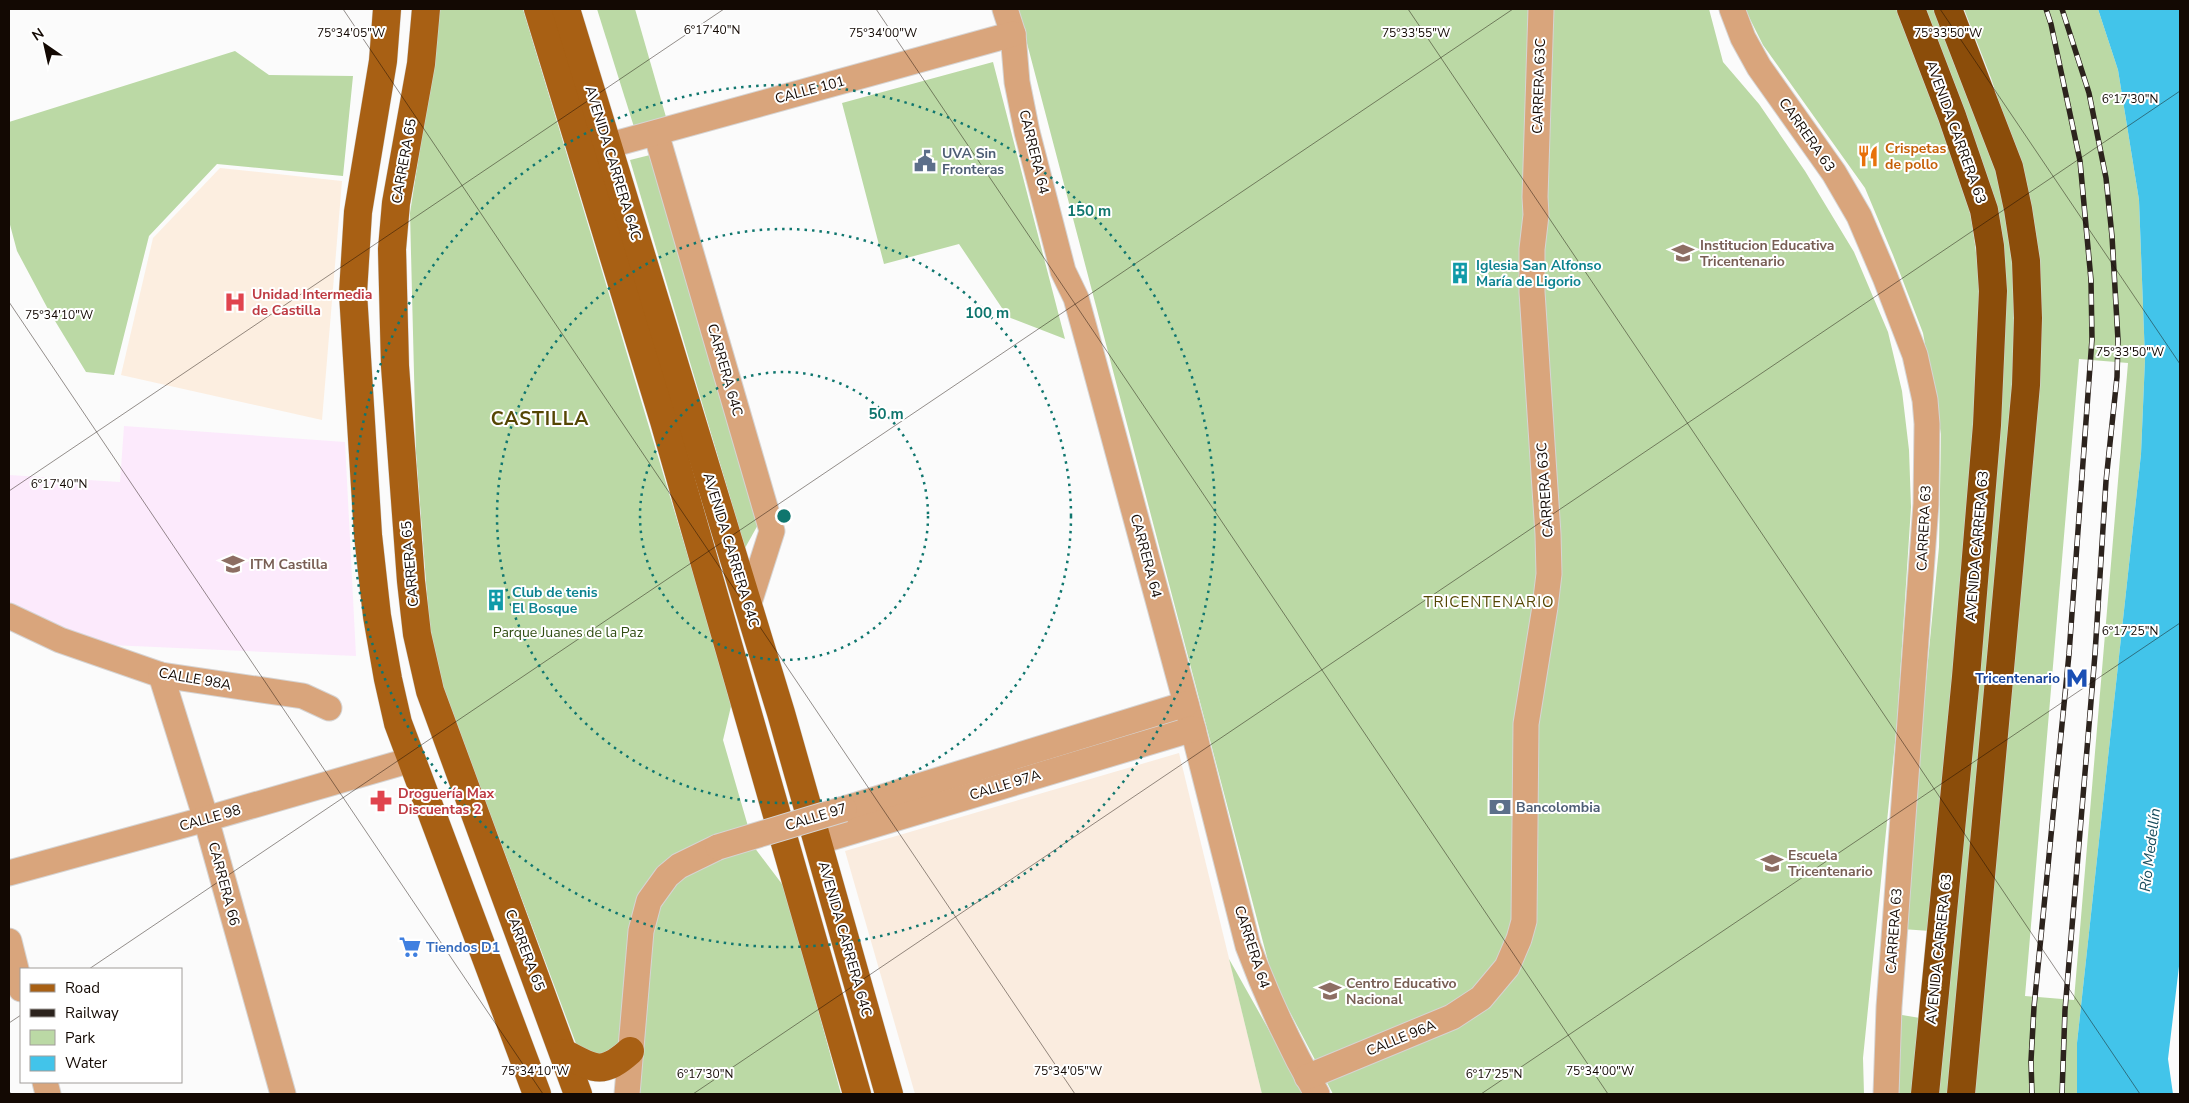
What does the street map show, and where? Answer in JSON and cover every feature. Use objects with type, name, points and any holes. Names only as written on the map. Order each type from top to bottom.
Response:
[{"type":"highway","name":"AVENIDA CARRERA 63","points":[[1911,9],[1958,133],[1984,210],[1990,246],[1993,291],[1987,425],[1967,668],[1925,1094]]},
{"type":"highway","points":[[1948,9],[2008,167],[2026,261],[2028,318],[2026,385],[1961,1094]]},
{"type":"main road","points":[[387,9],[383,61],[358,212],[353,293],[368,535],[377,616],[398,722],[537,1094]]},
{"type":"main road","name":"CARRERA 65","points":[[426,9],[421,64],[396,202],[392,249],[395,366],[410,581],[415,617],[430,691],[578,1094]]},
{"type":"main road","name":"AVENIDA CARRERA 64C","points":[[538,9],[670,440],[857,1094]]},
{"type":"main road","name":"AVENIDA CARRERA 64C","points":[[566,9],[781,713],[889,1094]]},
{"type":"main road","points":[[564,1053],[587,1065],[598,1068],[616,1064],[630,1051]]},
{"type":"street","name":"CARRERA 64","points":[[1005,9],[1013,34],[1017,82],[1027,132],[1063,271],[1076,298],[1089,345],[1193,729],[1248,946],[1260,979],[1312,1086]]},
{"type":"street","name":"CARRERA 63C","points":[[1507,967],[1519,939],[1524,921],[1526,724],[1549,574],[1532,292],[1532,248],[1536,215],[1534,198],[1541,9]]},
{"type":"street","name":"CARRERA 63","points":[[1732,9],[1743,38],[1759,67],[1834,172],[1859,216],[1886,277],[1916,355],[1926,400],[1928,424],[1926,504],[1889,1007],[1886,1094]]},
{"type":"street","name":"CALLE 101","points":[[607,146],[1013,34]]},
{"type":"street","name":"CARRERA 64C","points":[[656,133],[772,531],[748,606]]},
{"type":"street","name":"CALLE 98A","points":[[9,616],[60,640],[161,675],[303,696],[329,708]]},
{"type":"street","name":"CARRERA 66","points":[[161,675],[206,819],[283,1094]]},
{"type":"street","name":"CALLE 97","points":[[627,1094],[641,931],[649,901],[667,876],[679,866],[702,853],[1186,704]]},
{"type":"street","name":"CALLE 97A","points":[[818,842],[1193,729]]},
{"type":"street","name":"CALLE 98","points":[[9,873],[411,760]]},
{"type":"street","points":[[9,941],[20,985]]},
{"type":"street","name":"CALLE 96A","points":[[1312,1086],[1452,1017],[1480,998],[1507,967]]},
{"type":"shaded area","name":"Unidad Intermedia de Castilla","points":[[220,168],[342,181],[322,420],[121,375],[153,238]]},
{"type":"shaded area","name":"ITM Castilla","points":[[124,426],[345,442],[356,656],[110,645],[9,619],[9,475],[120,482]]},
{"type":"shaded area","points":[[1179,753],[1262,1094],[915,1094],[845,851]]},
{"type":"green space","name":"Parque Juanes de la Paz","points":[[439,9],[523,9],[732,702],[723,740],[754,847],[785,888],[841,1094],[636,1094],[637,1059],[581,1057],[432,659],[416,453],[410,213],[433,63]]},
{"type":"green space","points":[[597,9],[635,9],[666,117],[634,127]]},
{"type":"green space","points":[[1018,9],[1709,9],[1723,62],[1759,104],[1805,171],[1854,252],[1888,332],[1902,391],[1909,450],[1911,507],[1897,723],[1863,1058],[1864,1094],[1333,1094],[1273,980]]},
{"type":"green space","points":[[1745,9],[1899,9],[1948,135],[1957,161],[1970,213],[1979,295],[1980,336],[1977,419],[1930,931],[1902,929],[1939,547],[1941,434],[1923,333],[1865,188],[1763,45]]},
{"type":"green space","points":[[1919,9],[1941,9],[2008,205],[2019,329],[1953,1094],[1938,1094],[2002,324]]},
{"type":"green space","points":[[1964,9],[2098,9],[2118,70],[2139,200],[2145,359],[2141,454],[2077,1043],[2077,1094],[1975,1094],[2036,348],[2025,183],[1991,78]],"holes":[[[2079,359],[2128,363],[2074,1000],[2025,996]]]},
{"type":"green space","points":[[235,51],[269,75],[353,76],[343,176],[217,164],[149,236],[114,375],[86,372],[49,311],[17,251],[9,221],[9,122]]},
{"type":"green space","points":[[993,62],[1065,339],[1008,317],[959,244],[884,264],[842,103]]},
{"type":"green space","points":[[650,155],[759,523],[745,548],[630,160]]},
{"type":"green space","points":[[1229,959],[1305,1094],[1262,1094]]},
{"type":"green space","points":[[1896,1014],[1920,1018],[1915,1094],[1892,1094]]},
{"type":"water","name":"Río Medellín","points":[[2098,9],[2180,9],[2180,958],[2168,1059],[2173,1094],[2077,1094],[2077,1043],[2141,454],[2145,359],[2139,200],[2118,70]]},
{"type":"railway","points":[[2032,1094],[2031,1061],[2034,1007],[2069,654],[2092,339],[2091,280],[2080,161],[2051,24],[2046,9]]},
{"type":"railway","points":[[2062,9],[2089,93],[2106,178],[2112,236],[2118,340],[2117,377],[2106,481],[2095,654],[2065,1010],[2062,1094]]},
{"type":"place","name":"Crispetas de pollo","points":[[1868,156]]},
{"type":"place","name":"UVA Sin Fronteras","points":[[925,161]]},
{"type":"place","name":"Institucion Educativa Tricentenario","points":[[1683,253]]},
{"type":"place","name":"Iglesia San Alfonso María de Ligorio","points":[[1460,273]]},
{"type":"place","name":"Unidad Intermedia de Castilla","points":[[235,302]]},
{"type":"place","name":"ITM Castilla","points":[[233,564]]},
{"type":"place","name":"Club de tenis El Bosque","points":[[496,600]]},
{"type":"place","name":"Tricentenario","points":[[2077,678]]},
{"type":"place","name":"Droguería Max Discuentas 2","points":[[381,801]]},
{"type":"place","name":"Bancolombia","points":[[1500,807]]},
{"type":"place","name":"Escuela Tricentenario","points":[[1772,863]]},
{"type":"place","name":"Tiendos D1","points":[[410,947]]},
{"type":"place","name":"Centro Educativo Nacional","points":[[1330,991]]},
{"type":"district","name":"CASTILLA","points":[[540,419]]},
{"type":"district","name":"TRICENTENARIO","points":[[1489,602]]}]
